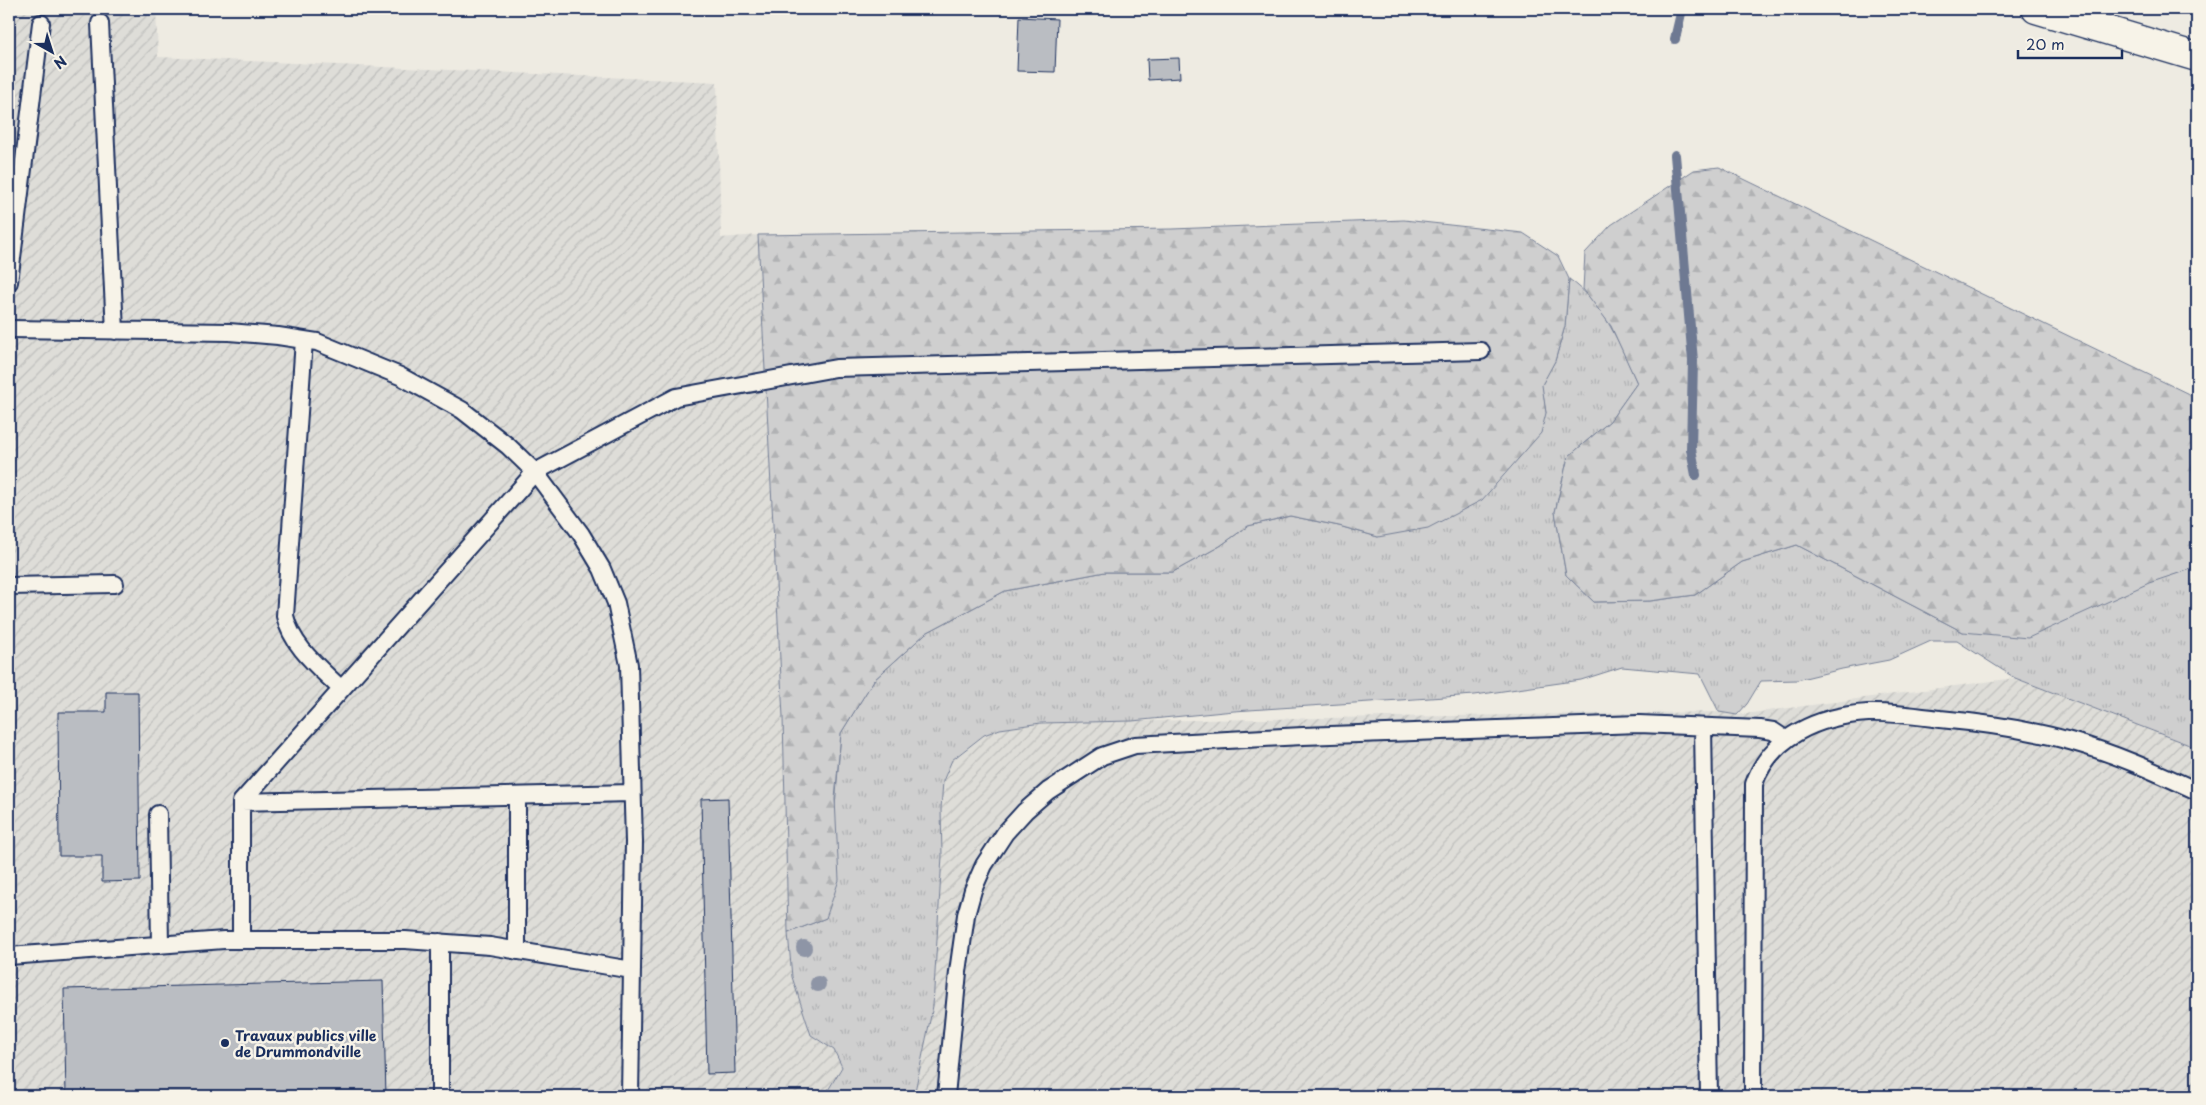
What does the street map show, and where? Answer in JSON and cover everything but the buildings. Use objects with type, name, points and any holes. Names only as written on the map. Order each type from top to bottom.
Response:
[{"type":"street","points":[[2036,9],[2197,57]]},
{"type":"lane","points":[[9,282],[41,23]]},
{"type":"lane","points":[[100,23],[115,331]]},
{"type":"lane","points":[[9,329],[229,332],[317,342],[400,376],[462,410],[508,446],[535,472],[581,534],[602,569],[616,603],[629,665],[634,842],[630,1096]]},
{"type":"lane","points":[[304,340],[285,616],[288,628],[301,648],[342,689]]},
{"type":"lane","points":[[241,940],[241,802],[535,472],[676,397],[836,368],[1481,351]]},
{"type":"lane","points":[[9,586],[115,584]]},
{"type":"lane","points":[[1753,1096],[1754,784],[1766,759],[1786,739],[1815,724],[1836,718],[1869,713],[1990,724],[2030,730],[2072,742],[2154,771],[2197,791]]},
{"type":"lane","points":[[946,1096],[958,972],[966,915],[973,890],[984,865],[1005,833],[1025,811],[1048,791],[1102,756],[1135,745],[1303,736],[1639,724],[1760,729],[1773,731],[1786,739]]},
{"type":"lane","points":[[1703,728],[1710,1096]]},
{"type":"lane","points":[[241,802],[632,793]]},
{"type":"lane","points":[[517,796],[517,950]]},
{"type":"lane","points":[[158,814],[160,945]]},
{"type":"lane","points":[[9,956],[241,940],[405,940],[517,950],[632,970]]},
{"type":"lane","points":[[440,942],[440,1096]]},
{"type":"shaded area","points":[[9,9],[156,9],[158,57],[717,82],[721,238],[758,235],[783,717],[788,933],[792,977],[811,1035],[834,1050],[842,1067],[828,1092],[829,1096],[9,1096]]},
{"type":"shaded area","points":[[2015,678],[2197,748],[2197,1096],[914,1096],[933,1006],[942,856],[941,809],[943,780],[952,760],[984,735],[1000,729],[1041,723],[1719,712],[1737,715]]},
{"type":"green space","points":[[1719,167],[2197,398],[2197,567],[2149,583],[2028,638],[1963,632],[1797,545],[1742,562],[1695,595],[1650,601],[1594,602],[1566,575],[1555,512],[1568,457],[1610,421],[1637,383],[1611,326],[1583,289],[1585,253],[1611,225],[1694,170]]},
{"type":"green space","points":[[1404,220],[1523,233],[1558,256],[1569,279],[1565,326],[1555,361],[1542,385],[1546,413],[1541,433],[1482,500],[1428,528],[1378,537],[1339,526],[1290,516],[1248,526],[1220,546],[1173,572],[1105,572],[1005,591],[926,633],[874,680],[841,733],[835,799],[839,880],[826,918],[788,933],[783,717],[758,235],[1172,229]]},
{"type":"green space","points":[[1569,279],[1582,289],[1602,313],[1618,340],[1637,383],[1610,421],[1568,457],[1555,512],[1566,575],[1594,602],[1650,601],[1695,595],[1742,562],[1797,545],[1963,632],[2149,582],[2197,567],[2197,748],[2015,678],[1957,641],[1931,641],[1889,660],[1797,680],[1761,681],[1747,704],[1737,715],[1719,712],[1700,674],[1622,667],[1581,680],[1475,695],[1234,711],[1132,721],[1041,723],[1000,729],[984,735],[952,760],[943,781],[941,809],[942,856],[933,1006],[914,1096],[829,1096],[827,1092],[842,1067],[834,1050],[811,1035],[792,977],[788,933],[826,918],[841,733],[874,680],[926,633],[1005,591],[1105,572],[1173,572],[1220,546],[1248,526],[1290,516],[1339,526],[1378,537],[1546,413],[1541,385],[1555,361],[1565,326]]},
{"type":"waterway","points":[[1675,39],[1682,9]]},
{"type":"waterway","points":[[1675,155],[1693,361],[1691,449],[1696,475]]},
{"type":"place","name":"Travaux publics ville de Drummondville","points":[[225,1043]]}]
